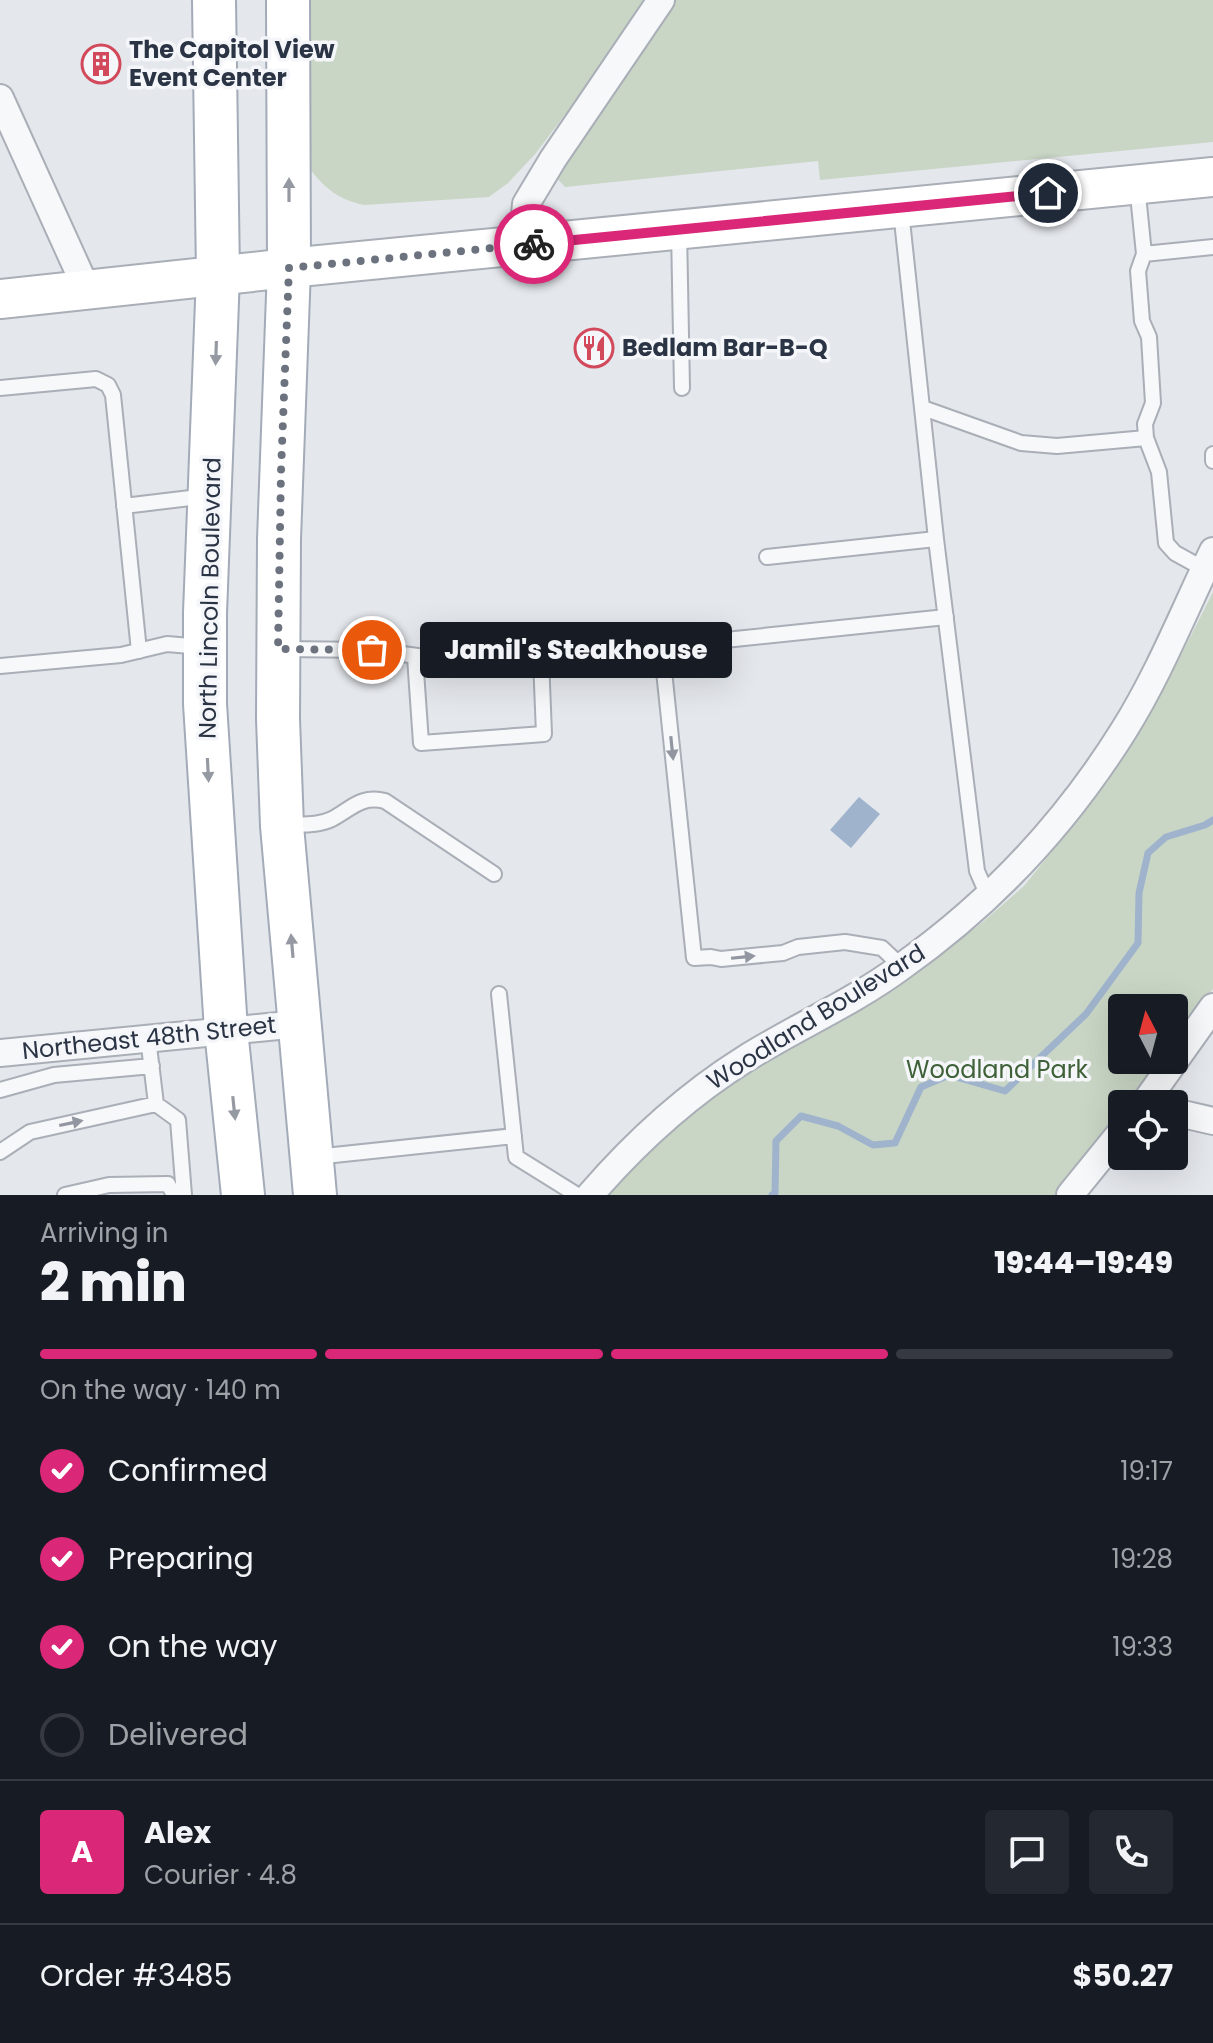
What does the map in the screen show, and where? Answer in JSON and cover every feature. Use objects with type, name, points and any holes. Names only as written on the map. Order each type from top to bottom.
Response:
[{"type":"main road","name":"North Lincoln Boulevard","points":[[214,0],[218,275],[205,647],[210,805],[226,1030],[243,1195]]},
{"type":"main road","points":[[288,0],[289,268],[281,471],[278,719],[282,826],[313,1176]]},
{"type":"main road","points":[[0,299],[1213,177]]},
{"type":"street","points":[[522,245],[526,204],[661,0]]},
{"type":"street","points":[[0,98],[87,290]]},
{"type":"street","name":"Woodland Boulevard","points":[[590,1195],[636,1145],[712,1081],[746,1058],[837,1009],[902,967],[988,896],[1031,854],[1095,774],[1126,728],[1209,560]]},
{"type":"street","points":[[1159,1090],[1213,1007]]},
{"type":"street","name":"Northeast 48th Street","points":[[0,1053],[299,1024]]},
{"type":"street","points":[[1188,1115],[1213,1121]]},
{"type":"street","points":[[1070,1195],[1108,1148]]},
{"type":"lane","points":[[1136,184],[1144,254],[1138,271],[1142,321],[1149,337],[1153,403],[1145,424],[1146,438],[1159,472],[1166,543],[1175,553],[1209,560]]},
{"type":"lane","points":[[900,208],[936,539],[977,871],[988,896]]},
{"type":"lane","points":[[679,230],[682,388]]},
{"type":"lane","points":[[1144,254],[1213,247]]},
{"type":"lane","points":[[0,388],[96,379],[108,385],[113,395],[139,651]]},
{"type":"lane","points":[[923,408],[1021,443],[1057,446],[1146,438]]},
{"type":"lane","points":[[1213,454],[1213,461]]},
{"type":"lane","points":[[124,506],[210,496]]},
{"type":"lane","points":[[767,557],[936,539]]},
{"type":"lane","points":[[902,967],[882,948],[845,942],[798,947],[783,953],[721,959],[694,958],[664,671],[677,645],[946,617]]},
{"type":"lane","points":[[0,666],[121,655],[167,644],[205,647]]},
{"type":"lane","points":[[278,649],[372,650],[448,660],[541,659],[544,734],[421,743],[415,657]]},
{"type":"lane","points":[[282,826],[315,824],[331,819],[364,800],[385,801],[494,874]]},
{"type":"lane","points":[[499,994],[516,1157],[577,1195]]},
{"type":"lane","points":[[148,1038],[156,1104],[178,1120],[184,1195]]},
{"type":"lane","points":[[0,1090],[54,1075],[152,1066]]},
{"type":"lane","points":[[0,1152],[30,1132],[156,1104]]},
{"type":"lane","points":[[313,1176],[514,1136]]},
{"type":"lane","points":[[65,1195],[109,1185],[171,1190]]},
{"type":"green space","points":[[309,0],[646,0],[603,64],[536,153],[508,183],[489,197],[364,205],[334,193],[310,169]]},
{"type":"green space","points":[[676,0],[1213,0],[1213,142],[820,180],[818,161],[565,187],[552,173]]},
{"type":"green space","name":"Woodland Park","points":[[1213,592],[1213,989],[1188,1024],[1188,994],[1108,994],[1108,1074],[1151,1074],[1139,1090],[1108,1090],[1108,1131],[1057,1195],[607,1195],[658,1144],[720,1092],[781,1053],[902,984],[1024,886],[1108,781],[1175,667]]},
{"type":"water","points":[[859,797],[880,814],[851,848],[830,830]]},
{"type":"waterway","points":[[772,1195],[775,1193],[776,1141],[801,1116],[838,1126],[873,1145],[895,1143],[921,1087],[949,1075],[1005,1091],[1086,1014],[1138,943],[1139,893],[1148,853],[1166,837],[1213,820]]},
{"type":"way so far","points":[[372,650],[278,649],[289,268],[534,244]]},
{"type":"place","name":"The Capitol View Event Center","points":[[101,64]]},
{"type":"place","name":"Bedlam Bar-B-Q","points":[[594,348]]},
{"type":"place","name":"Jamil's Steakhouse","points":[[372,650]]},
{"type":"route","points":[[534,244],[1048,193]]}]
